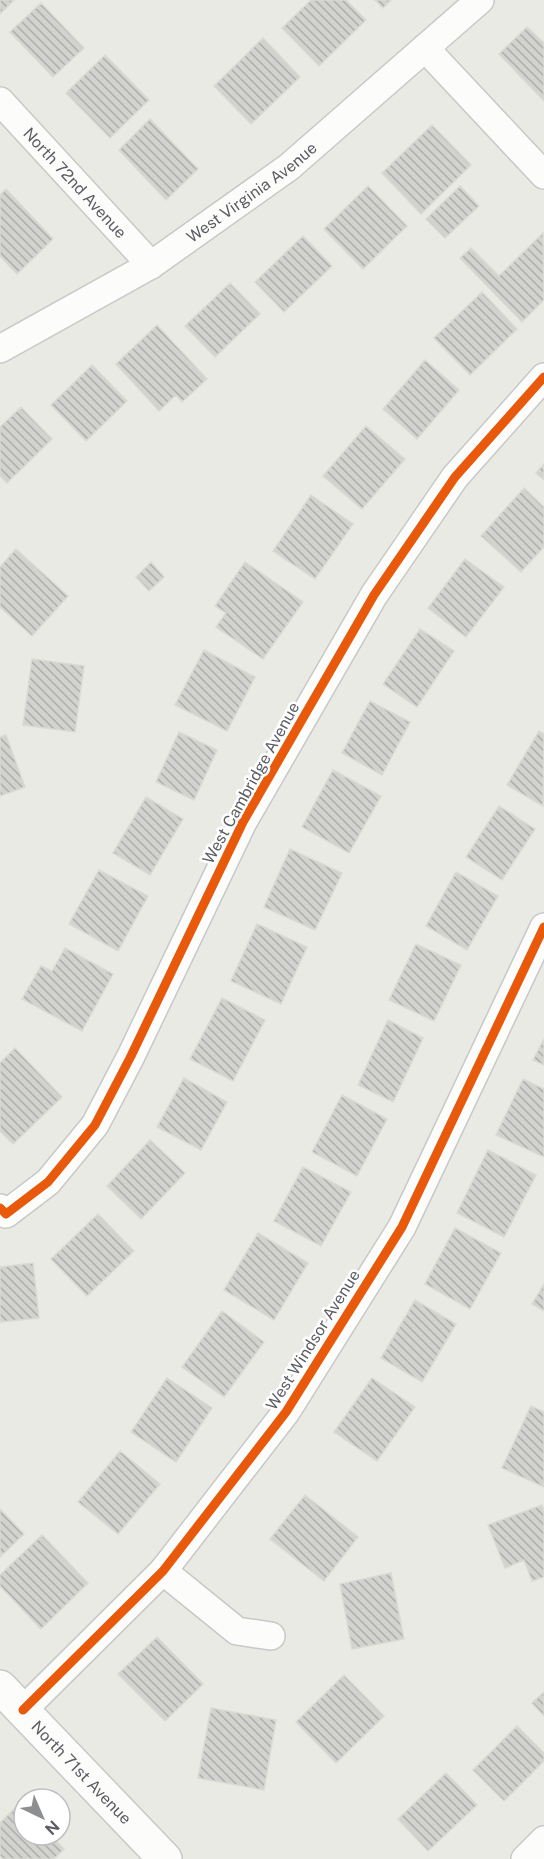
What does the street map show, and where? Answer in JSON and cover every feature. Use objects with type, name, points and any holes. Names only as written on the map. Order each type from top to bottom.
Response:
[{"type":"street","name":"West Virginia Avenue","points":[[0,350],[151,265],[289,167],[480,0]]},
{"type":"street","points":[[425,48],[544,175]]},
{"type":"street","name":"North 72nd Avenue","points":[[0,101],[151,265]]},
{"type":"street","name":"West Cambridge Avenue","points":[[3,1211],[48,1182],[95,1125],[131,1056],[243,822],[374,595],[455,477],[544,377]]},
{"type":"street","name":"West Windsor Avenue","points":[[23,1710],[163,1571],[286,1412],[402,1227],[544,927]]},
{"type":"street","points":[[163,1571],[237,1631],[271,1636]]},
{"type":"street","name":"North 71st Avenue","points":[[0,1687],[165,1859]]},
{"type":"street","points":[[525,1859],[544,1840]]},
{"type":"building","points":[[0,0],[14,0],[0,14]]},
{"type":"building","points":[[311,0],[346,0],[366,20],[319,66],[282,28]]},
{"type":"building","points":[[375,0],[391,0],[383,8]]},
{"type":"building","points":[[41,3],[84,48],[53,77],[10,32]]},
{"type":"building","points":[[527,27],[544,43],[544,101],[499,54]]},
{"type":"building","points":[[263,38],[300,77],[251,124],[214,86]]},
{"type":"building","points":[[105,55],[149,100],[110,138],[66,93]]},
{"type":"building","points":[[150,119],[198,169],[166,200],[119,150]]},
{"type":"building","points":[[432,125],[471,165],[421,214],[382,173]]},
{"type":"building","points":[[368,186],[407,226],[363,269],[324,229]]},
{"type":"building","points":[[460,186],[479,206],[445,238],[426,219]]},
{"type":"building","points":[[6,189],[53,239],[17,274],[0,256],[0,195]]},
{"type":"building","points":[[543,233],[544,300],[522,322],[460,258],[471,248],[499,276]]},
{"type":"building","points":[[303,236],[332,266],[284,312],[255,282]]},
{"type":"building","points":[[230,283],[260,314],[215,357],[185,326]]},
{"type":"building","points":[[482,292],[517,329],[470,375],[434,338]]},
{"type":"building","points":[[157,325],[207,379],[182,402],[176,395],[159,411],[116,364]]},
{"type":"building","points":[[425,360],[459,390],[417,439],[383,409]]},
{"type":"building","points":[[92,365],[127,401],[86,441],[51,405]]},
{"type":"building","points":[[21,407],[52,439],[7,483],[0,476],[0,427]]},
{"type":"building","points":[[366,426],[405,459],[362,509],[323,476]]},
{"type":"building","points":[[544,464],[544,480],[536,473]]},
{"type":"building","points":[[524,488],[544,507],[544,547],[521,572],[481,536]]},
{"type":"building","points":[[311,495],[353,524],[315,579],[273,551]]},
{"type":"building","points":[[16,549],[68,596],[32,636],[0,607],[0,567]]},
{"type":"building","points":[[465,559],[504,587],[466,637],[428,608]]},
{"type":"building","points":[[151,562],[164,577],[149,591],[136,577]]},
{"type":"building","points":[[245,562],[303,602],[263,659],[216,627],[226,613],[215,606]]},
{"type":"building","points":[[420,629],[454,651],[417,707],[383,684]]},
{"type":"building","points":[[204,650],[255,677],[227,731],[175,705]]},
{"type":"building","points":[[32,659],[84,666],[75,732],[23,725]]},
{"type":"building","points":[[370,701],[410,722],[382,775],[342,753]]},
{"type":"building","points":[[539,731],[544,734],[543,806],[507,785]]},
{"type":"building","points":[[179,732],[217,750],[194,800],[156,782]]},
{"type":"building","points":[[6,735],[25,787],[0,796],[0,737]]},
{"type":"building","points":[[333,770],[381,796],[349,853],[302,827]]},
{"type":"building","points":[[146,797],[183,819],[150,875],[113,853]]},
{"type":"building","points":[[499,806],[535,829],[502,880],[466,857]]},
{"type":"building","points":[[290,849],[342,873],[315,930],[264,907]]},
{"type":"building","points":[[99,870],[148,896],[118,951],[69,924]]},
{"type":"building","points":[[456,872],[498,896],[467,950],[426,926]]},
{"type":"building","points":[[257,924],[307,947],[281,1004],[231,981]]},
{"type":"building","points":[[416,944],[461,965],[434,1021],[389,1000]]},
{"type":"building","points":[[65,948],[113,974],[82,1031],[22,999],[41,966],[52,971]]},
{"type":"building","points":[[222,998],[265,1020],[233,1081],[190,1059]]},
{"type":"building","points":[[388,1020],[423,1038],[393,1102],[358,1085]]},
{"type":"building","points":[[544,1039],[544,1065],[533,1060]]},
{"type":"building","points":[[15,1048],[62,1097],[13,1144],[0,1131],[0,1063]]},
{"type":"building","points":[[184,1078],[227,1102],[201,1150],[157,1127]]},
{"type":"building","points":[[523,1079],[544,1089],[544,1157],[496,1135]]},
{"type":"building","points":[[342,1095],[387,1119],[357,1176],[312,1152]]},
{"type":"building","points":[[150,1140],[185,1173],[141,1219],[107,1186]]},
{"type":"building","points":[[488,1150],[536,1175],[504,1237],[457,1213]]},
{"type":"building","points":[[303,1167],[351,1192],[321,1246],[274,1221]]},
{"type":"building","points":[[98,1214],[134,1251],[87,1296],[51,1259]]},
{"type":"building","points":[[455,1228],[501,1253],[470,1309],[425,1284]]},
{"type":"building","points":[[258,1233],[308,1263],[274,1320],[224,1290]]},
{"type":"building","points":[[33,1263],[39,1318],[0,1322],[0,1267]]},
{"type":"building","points":[[544,1284],[544,1311],[532,1304]]},
{"type":"building","points":[[415,1300],[456,1324],[422,1382],[381,1358]]},
{"type":"building","points":[[222,1311],[264,1342],[224,1397],[182,1367]]},
{"type":"building","points":[[167,1378],[212,1408],[176,1462],[131,1432]]},
{"type":"building","points":[[372,1378],[415,1407],[377,1461],[334,1432]]},
{"type":"building","points":[[531,1406],[544,1412],[544,1487],[502,1468]]},
{"type":"building","points":[[120,1451],[160,1484],[118,1534],[78,1502]]},
{"type":"building","points":[[305,1495],[358,1537],[324,1581],[270,1539]]},
{"type":"building","points":[[542,1505],[544,1511],[544,1577],[532,1581],[524,1560],[505,1568],[488,1525]]},
{"type":"building","points":[[0,1509],[24,1534],[0,1557]]},
{"type":"building","points":[[42,1535],[88,1583],[41,1629],[0,1586],[0,1575]]},
{"type":"building","points":[[391,1573],[404,1639],[352,1649],[340,1584]]},
{"type":"building","points":[[157,1637],[203,1684],[165,1721],[118,1674]]},
{"type":"building","points":[[344,1675],[384,1716],[336,1763],[296,1722]]},
{"type":"building","points":[[544,1692],[544,1716],[532,1703]]},
{"type":"building","points":[[211,1708],[276,1720],[264,1790],[198,1778]]},
{"type":"building","points":[[517,1726],[544,1753],[544,1761],[504,1801],[473,1770]]},
{"type":"building","points":[[446,1773],[477,1805],[428,1851],[398,1819]]},
{"type":"building","points":[[12,1811],[12,1847],[62,1847],[64,1849],[54,1859],[3,1859],[0,1856],[0,1823]]},
{"type":"cycle path","points":[[0,1208],[6,1214],[48,1182],[95,1125],[131,1056],[243,822],[374,595],[455,477],[544,377]]},
{"type":"cycle path","points":[[23,1710],[163,1571],[286,1412],[402,1227],[544,927]]}]
